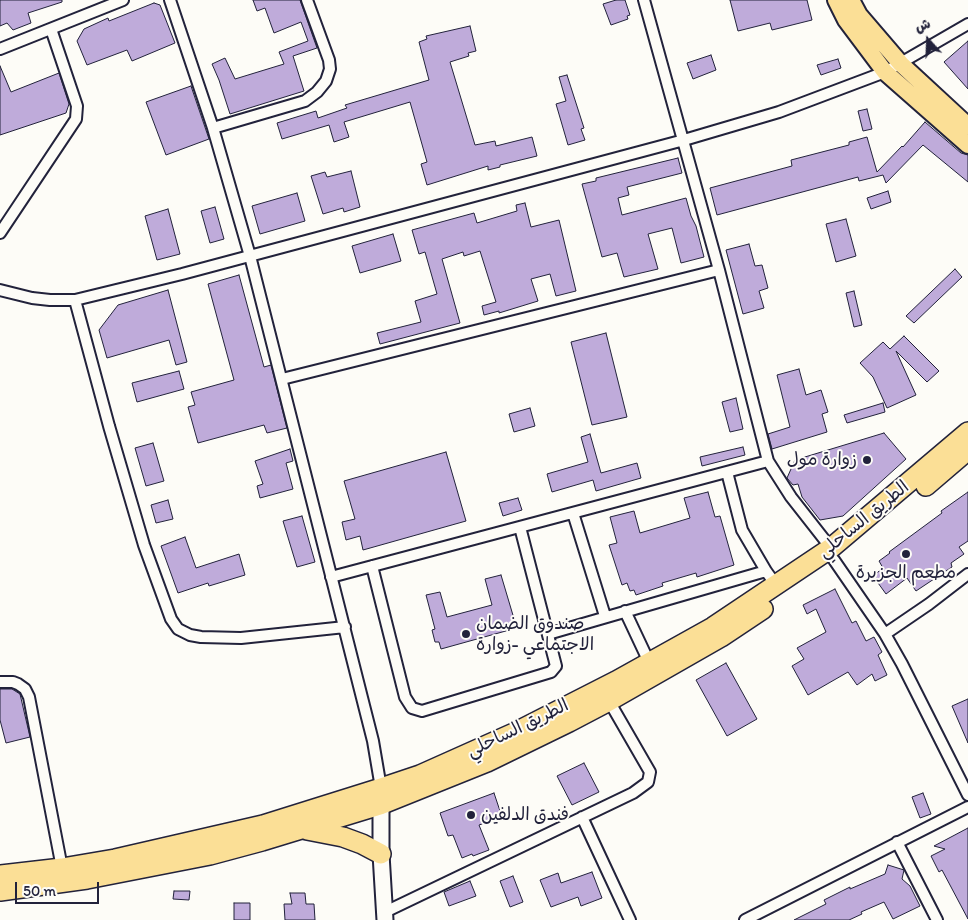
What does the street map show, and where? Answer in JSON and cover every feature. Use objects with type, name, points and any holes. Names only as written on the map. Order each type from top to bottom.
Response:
[{"type":"highway","name":"الطريق الساحلي","points":[[0,875],[62,868],[115,859],[381,797],[420,774],[514,733],[713,627],[771,578],[833,554],[968,432]]},
{"type":"highway","name":"الطريق الساحلي","points":[[0,890],[87,879],[145,869],[210,854],[300,829],[381,797],[487,762],[609,701],[721,637],[968,450]]},
{"type":"highway","points":[[300,829],[343,836],[381,854]]},
{"type":"main road","points":[[836,0],[846,20],[886,72],[968,145]]},
{"type":"main road","points":[[851,0],[859,15],[901,64],[968,126]]},
{"type":"street","points":[[0,49],[51,29],[103,4],[123,0]]},
{"type":"street","points":[[170,0],[213,128],[250,256],[373,741],[381,797],[381,854],[385,916],[633,793],[648,782],[650,772],[609,701]]},
{"type":"street","points":[[213,128],[305,101],[317,92],[326,81],[330,70],[330,60],[307,0]]},
{"type":"street","points":[[644,0],[719,270],[768,461],[791,497],[833,554],[885,634],[968,795]]},
{"type":"street","points":[[0,290],[32,298],[75,300],[250,256],[684,140],[779,112],[886,72],[968,24]]},
{"type":"street","points":[[0,233],[76,119],[77,106],[51,29]]},
{"type":"street","points":[[282,378],[719,270]]},
{"type":"street","points":[[75,300],[144,545],[171,619],[178,629],[190,635],[201,637],[232,638],[345,627]]},
{"type":"street","points":[[331,577],[768,461]]},
{"type":"street","points":[[548,634],[625,610],[771,578],[742,530],[727,472]]},
{"type":"street","points":[[573,513],[605,616]]},
{"type":"street","points":[[372,566],[406,698],[412,708],[422,711],[551,672],[556,666],[520,527]]},
{"type":"street","points":[[885,634],[968,574]]},
{"type":"street","points":[[625,610],[649,662]]},
{"type":"street","points":[[0,682],[18,684],[25,688],[29,697],[62,868]]},
{"type":"street","points":[[745,920],[968,807]]},
{"type":"street","points":[[582,818],[630,920]]},
{"type":"street","points":[[897,842],[937,920]]},
{"type":"building","points":[[0,0],[62,0],[62,2],[28,13],[31,23],[13,30],[7,23],[0,26]]},
{"type":"building","points":[[253,0],[300,0],[317,48],[293,56],[304,91],[230,114],[212,64],[225,58],[235,79],[284,64],[279,52],[308,41],[301,22],[274,33],[265,8],[257,11]]},
{"type":"building","points":[[616,0],[625,0],[630,15],[627,16],[628,19],[611,25],[603,4]]},
{"type":"building","points":[[730,0],[807,0],[812,20],[772,30],[770,23],[738,31]]},
{"type":"building","points":[[154,3],[160,5],[175,43],[132,61],[127,50],[87,65],[77,41],[84,29],[108,18],[109,21]]},
{"type":"building","points":[[470,26],[476,51],[468,53],[469,56],[450,62],[475,145],[495,141],[496,146],[532,137],[537,156],[500,165],[500,167],[488,170],[488,166],[427,185],[421,164],[427,162],[410,102],[344,122],[349,137],[334,142],[329,125],[282,139],[277,123],[316,111],[318,118],[347,108],[345,105],[429,80],[419,42],[427,39],[426,36]]},
{"type":"building","points":[[968,41],[968,89],[944,62]]},
{"type":"building","points":[[711,55],[716,70],[693,79],[687,63]]},
{"type":"building","points":[[838,59],[841,68],[821,75],[817,65]]},
{"type":"building","points":[[0,66],[11,92],[59,73],[69,104],[66,113],[0,135]]},
{"type":"building","points":[[567,75],[584,128],[581,129],[585,140],[568,145],[556,104],[566,101],[559,77]]},
{"type":"building","points":[[191,86],[209,139],[166,155],[146,102]]},
{"type":"building","points":[[867,109],[872,129],[863,131],[858,111]]},
{"type":"building","points":[[925,122],[961,153],[968,155],[968,182],[923,145],[886,183],[883,175],[859,181],[858,177],[717,215],[710,188],[792,166],[791,160],[849,145],[849,142],[867,137],[877,172]]},
{"type":"building","points":[[678,158],[682,173],[627,187],[629,195],[618,198],[622,215],[686,198],[704,257],[681,263],[672,228],[648,234],[658,269],[624,277],[617,253],[602,257],[582,184],[596,181],[596,178]]},
{"type":"building","points":[[351,171],[360,207],[344,212],[343,208],[323,214],[311,176],[325,172],[327,177]]},
{"type":"building","points":[[888,191],[891,202],[871,209],[867,198]]},
{"type":"building","points":[[297,193],[305,221],[260,234],[252,206]]},
{"type":"building","points":[[525,203],[531,227],[559,220],[576,291],[556,296],[550,274],[531,279],[538,301],[499,313],[499,311],[484,315],[482,306],[496,302],[480,251],[464,256],[463,252],[442,259],[460,323],[380,344],[377,333],[421,322],[415,301],[437,294],[425,252],[419,254],[412,230],[474,213],[477,223],[517,211],[516,205]]},
{"type":"building","points":[[215,207],[224,239],[210,243],[201,211]]},
{"type":"building","points":[[168,209],[180,254],[157,260],[145,216]]},
{"type":"building","points":[[846,219],[856,256],[836,262],[826,224]]},
{"type":"building","points":[[393,234],[401,261],[360,273],[352,246]]},
{"type":"building","points":[[749,244],[755,266],[762,265],[768,288],[759,291],[764,308],[743,314],[726,250]]},
{"type":"building","points":[[955,269],[962,277],[914,323],[906,316]]},
{"type":"building","points":[[239,275],[264,367],[271,365],[287,428],[267,433],[264,425],[198,443],[188,407],[195,405],[191,392],[234,380],[208,284]]},
{"type":"building","points":[[168,290],[187,362],[176,365],[169,340],[107,358],[99,330],[118,305]]},
{"type":"building","points":[[854,291],[862,325],[854,327],[846,293]]},
{"type":"building","points":[[606,333],[627,417],[592,425],[571,342]]},
{"type":"building","points":[[904,336],[939,371],[927,382],[896,351],[916,395],[887,408],[873,377],[860,363],[883,342],[890,349]]},
{"type":"building","points":[[799,369],[806,395],[821,390],[828,412],[822,414],[827,432],[772,449],[768,434],[790,427],[777,375]]},
{"type":"building","points":[[179,371],[184,389],[137,402],[132,383]]},
{"type":"building","points":[[736,398],[743,429],[730,432],[722,402]]},
{"type":"building","points":[[883,403],[885,412],[847,423],[844,415]]},
{"type":"building","points":[[530,408],[535,426],[514,432],[509,414]]},
{"type":"building","points":[[884,433],[906,459],[843,516],[820,520],[802,497],[798,484],[793,485],[787,478],[795,460]]},
{"type":"building","points":[[590,434],[601,473],[637,463],[641,478],[596,491],[593,480],[552,492],[547,474],[588,462],[581,437]]},
{"type":"building","points":[[153,443],[164,481],[146,486],[135,448]]},
{"type":"building","points":[[743,447],[745,455],[702,466],[700,457]]},
{"type":"building","points":[[290,449],[293,461],[286,463],[293,489],[260,498],[257,486],[263,484],[255,461]]},
{"type":"building","points":[[446,452],[466,521],[363,550],[360,536],[346,540],[342,522],[355,519],[344,481]]},
{"type":"building","points":[[708,492],[715,517],[720,516],[734,565],[697,577],[696,573],[662,583],[663,586],[636,595],[634,590],[630,591],[627,583],[622,585],[609,545],[617,543],[610,517],[634,511],[640,533],[690,518],[684,498]]},
{"type":"building","points":[[968,492],[968,541],[959,547],[964,554],[951,563],[952,567],[916,591],[907,578],[886,594],[873,576],[883,568],[879,561],[942,513],[941,511]]},
{"type":"building","points":[[518,498],[522,510],[503,516],[499,503]]},
{"type":"building","points":[[168,500],[173,519],[156,523],[151,505]]},
{"type":"building","points":[[302,516],[315,562],[297,567],[283,521]]},
{"type":"building","points":[[185,537],[196,568],[239,554],[245,575],[209,586],[208,583],[178,593],[161,546]]},
{"type":"building","points":[[501,575],[515,622],[512,623],[513,629],[441,649],[439,642],[435,642],[432,630],[435,629],[426,595],[440,592],[447,617],[492,605],[485,579]]},
{"type":"building","points":[[835,589],[852,623],[856,621],[866,641],[874,637],[882,652],[878,655],[887,675],[875,681],[872,674],[857,685],[848,672],[808,695],[792,666],[804,659],[797,648],[826,632],[816,609],[807,614],[803,605]]},
{"type":"building","points":[[726,663],[757,719],[727,736],[696,680]]},
{"type":"building","points":[[0,689],[12,689],[20,694],[30,737],[6,743],[0,720]]},
{"type":"building","points":[[968,699],[968,743],[952,706]]},
{"type":"building","points":[[584,763],[599,792],[572,805],[557,776]]},
{"type":"building","name":"فندق الدلفين","points":[[494,793],[502,817],[479,825],[489,850],[462,858],[453,835],[448,836],[440,813]]},
{"type":"building","points":[[923,793],[931,814],[920,818],[912,797]]},
{"type":"building","points":[[968,828],[968,919],[942,870],[939,872],[931,856],[945,849],[934,846]]},
{"type":"building","points":[[888,865],[904,870],[902,879],[910,886],[920,906],[893,919],[884,902],[861,912],[862,914],[849,920],[794,920],[826,904],[824,900],[850,887],[850,889],[885,874]]},
{"type":"building","points":[[592,872],[602,898],[581,906],[578,897],[551,907],[540,880],[558,873],[561,883]]},
{"type":"building","points":[[513,876],[523,902],[510,907],[500,881]]},
{"type":"building","points":[[470,881],[476,896],[449,906],[444,892]]},
{"type":"building","points":[[174,891],[190,891],[189,900],[173,899]]},
{"type":"building","points":[[290,893],[305,893],[306,904],[314,904],[315,920],[285,920],[284,904],[292,904]]},
{"type":"building","points":[[234,903],[250,903],[250,920],[234,920]]},
{"type":"place","name":"زوارة مول","points":[[867,460]]},
{"type":"place","name":"مطعم الجزيرة","points":[[906,554]]},
{"type":"place","name":"صندوق الضمان الاجتماعي -زوارة","points":[[466,634]]},
{"type":"place","name":"فندق الدلفين","points":[[471,815]]}]
